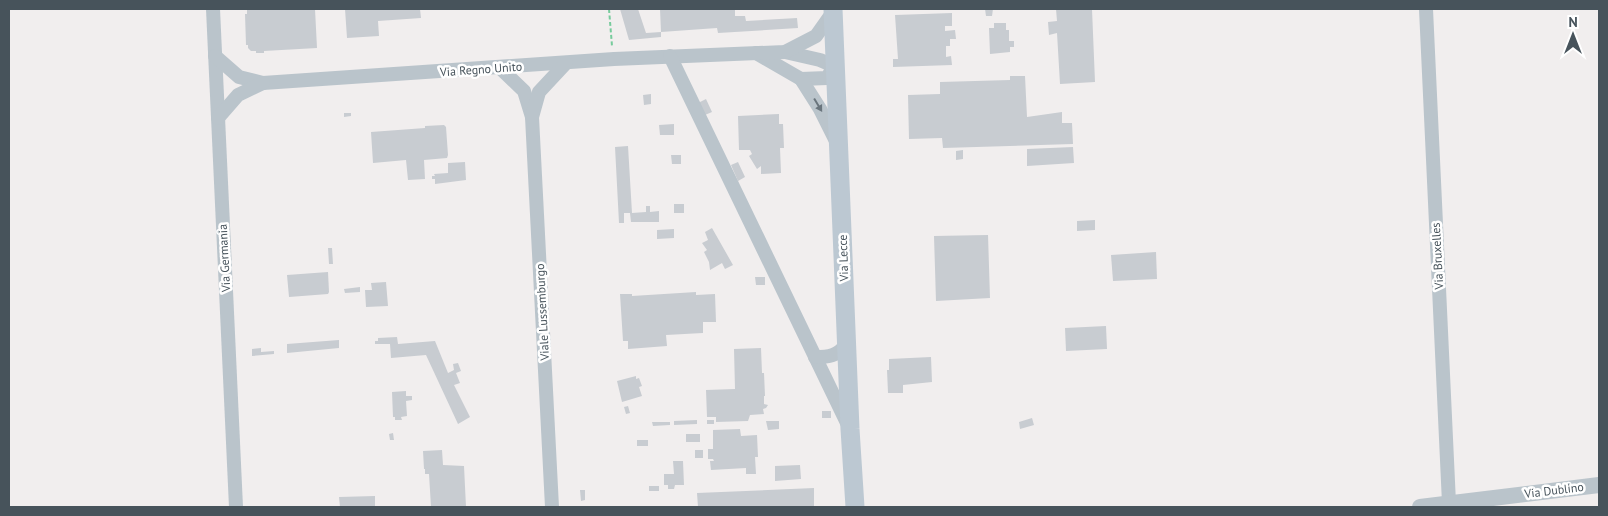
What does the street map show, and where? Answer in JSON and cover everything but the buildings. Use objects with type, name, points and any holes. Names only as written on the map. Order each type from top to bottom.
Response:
[{"type":"main road","name":"Via Lecce","points":[[833,10],[846,345],[855,507]]},
{"type":"street","name":"Via Germania","points":[[213,9],[236,507]]},
{"type":"street","name":"Via Bruxelles","points":[[1426,9],[1449,503]]},
{"type":"street","points":[[785,52],[816,36],[833,10]]},
{"type":"street","points":[[756,52],[801,79],[820,109],[838,146]]},
{"type":"street","name":"Via Regno Unito","points":[[215,56],[239,77],[263,83],[614,59],[785,52]]},
{"type":"street","points":[[785,52],[820,60],[834,66],[826,78],[801,79]]},
{"type":"street","points":[[670,56],[745,216],[850,429]]},
{"type":"street","points":[[539,92],[566,63]]},
{"type":"street","points":[[530,65],[524,91],[532,117]]},
{"type":"street","points":[[530,65],[537,81],[539,92],[532,117]]},
{"type":"street","points":[[499,67],[524,91]]},
{"type":"street","points":[[218,118],[238,95],[263,83]]},
{"type":"street","name":"Viale Lussemburgo","points":[[532,117],[552,507]]},
{"type":"street","points":[[815,357],[830,357],[840,352],[846,345]]},
{"type":"street","name":"Via Dublino","points":[[1420,507],[1599,485]]},
{"type":"path","points":[[609,9],[614,59]]}]
